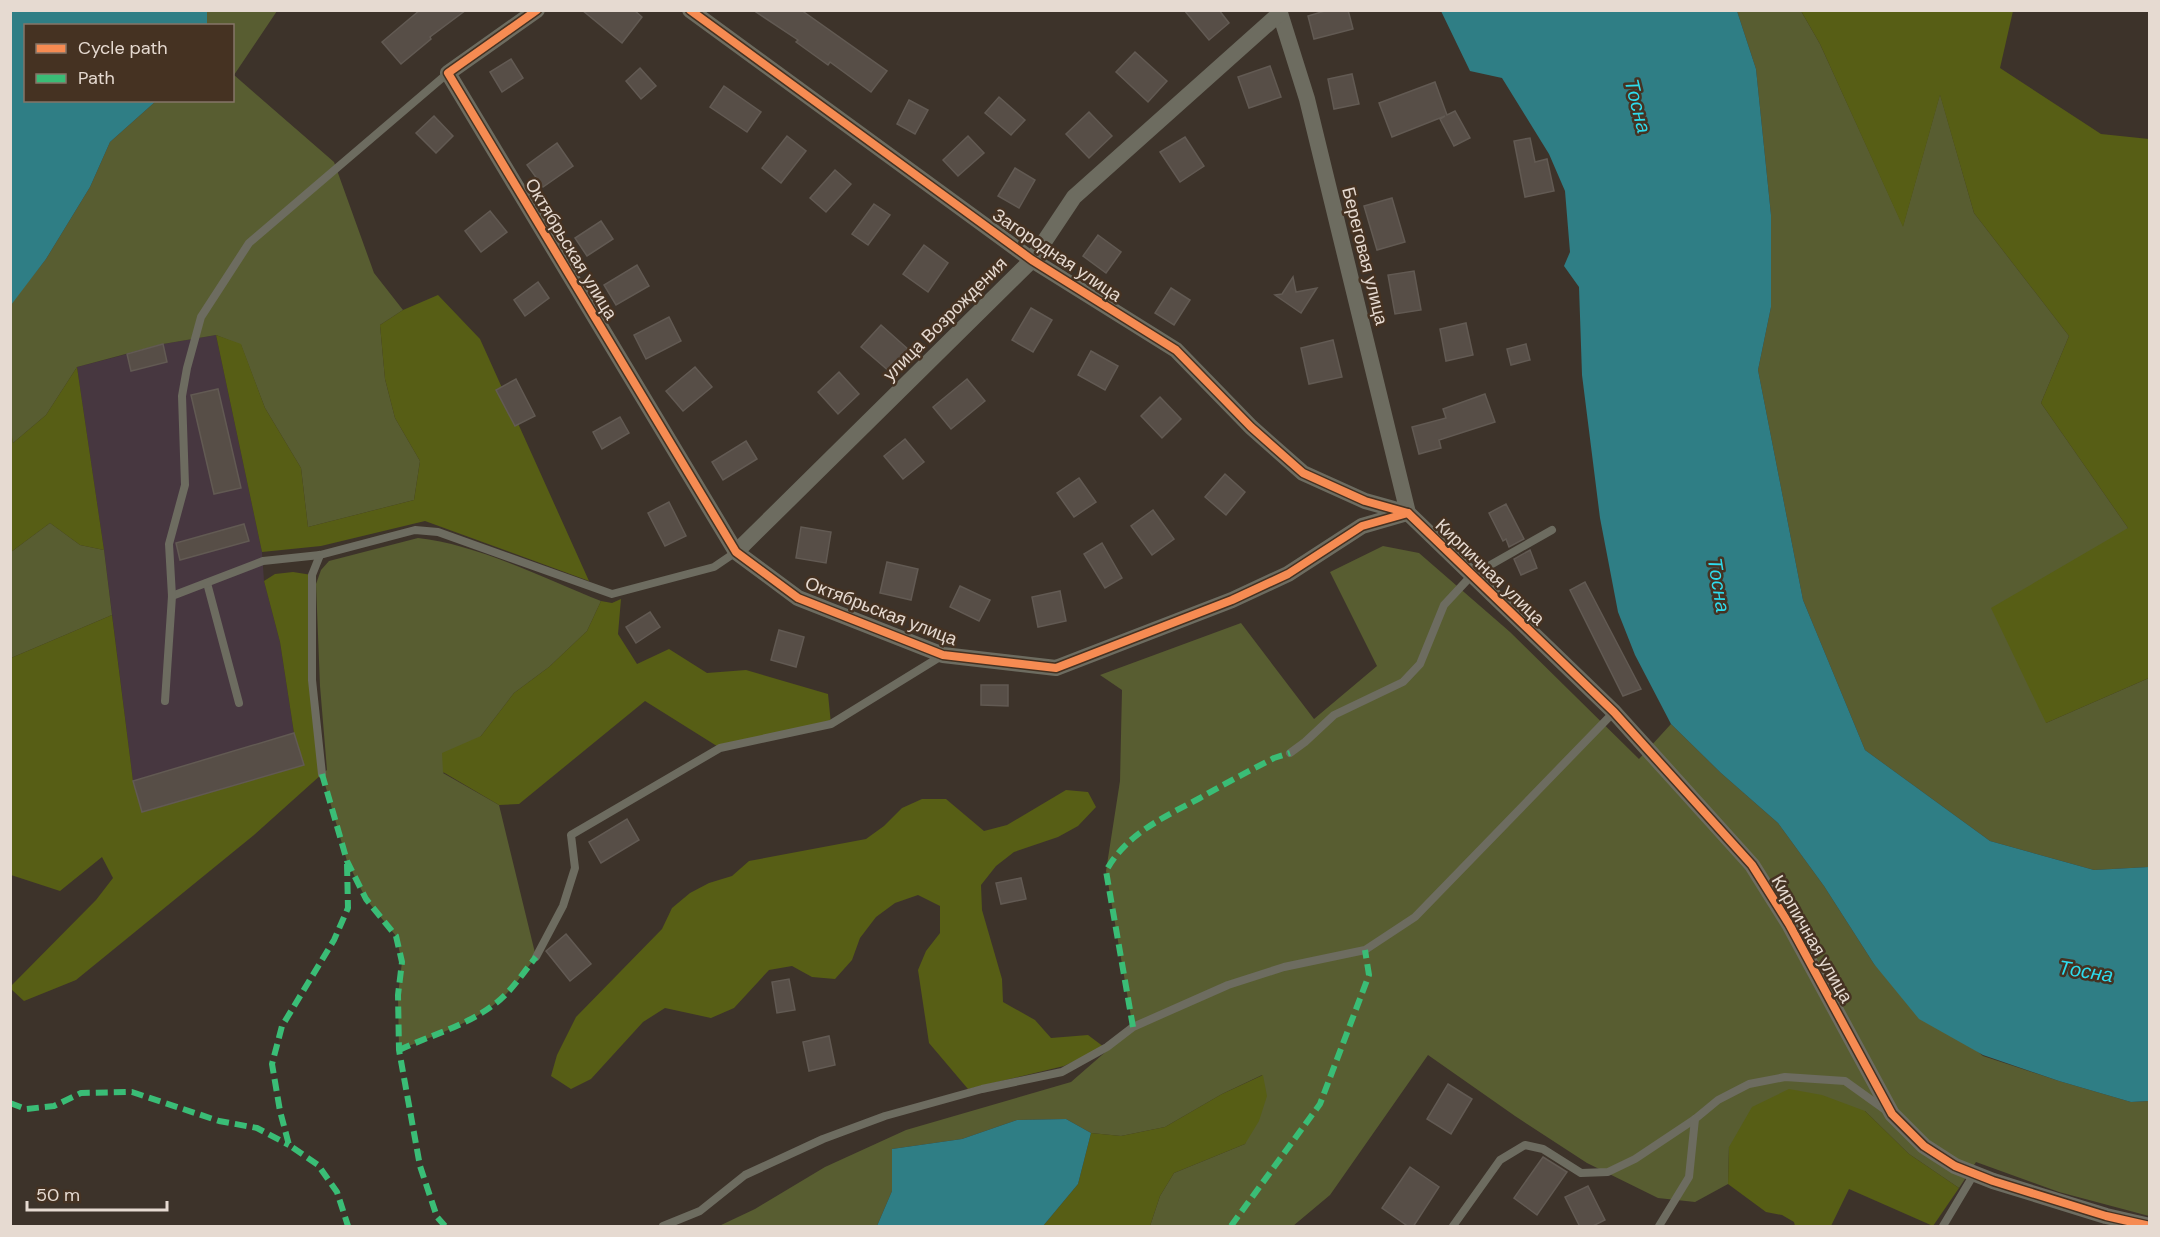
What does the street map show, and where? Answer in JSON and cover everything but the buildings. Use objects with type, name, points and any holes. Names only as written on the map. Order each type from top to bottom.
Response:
[{"type":"street","points":[[448,73],[537,10]]},
{"type":"street","name":"Загородная улица","points":[[690,10],[1032,260],[1176,350],[1251,428],[1303,472],[1365,501],[1408,513]]},
{"type":"street","name":"улица Возрождения","points":[[736,552],[1032,260],[1074,197],[1280,12]]},
{"type":"street","name":"Береговая улица","points":[[1280,12],[1307,99],[1408,513]]},
{"type":"street","name":"Октябрьская улица","points":[[448,73],[736,552],[798,598],[943,655],[1056,668],[1233,600],[1288,574],[1362,526],[1408,513]]},
{"type":"street","name":"Кирпичная улица","points":[[1408,513],[1614,712],[1752,865],[1789,924],[1892,1114],[1924,1146],[1955,1166],[1974,1174],[2094,1212],[2150,1226]]},
{"type":"lane","points":[[165,701],[172,596],[170,544],[185,485],[182,396],[201,317],[249,243],[448,73]]},
{"type":"lane","points":[[172,596],[263,561],[320,555],[415,530],[438,532],[612,594],[714,567],[736,552]]},
{"type":"lane","points":[[1290,753],[1334,715],[1403,682],[1420,664],[1444,605],[1471,576],[1552,530]]},
{"type":"lane","points":[[320,555],[312,575],[312,669],[322,774]]},
{"type":"lane","points":[[207,583],[239,703]]},
{"type":"lane","points":[[536,957],[563,906],[575,868],[571,835],[720,748],[831,724],[943,655]]},
{"type":"lane","points":[[663,1227],[700,1211],[745,1175],[823,1139],[885,1116],[982,1089],[1062,1072],[1107,1047],[1134,1028],[1228,985],[1284,967],[1365,950],[1414,917],[1614,712]]},
{"type":"lane","points":[[1453,1227],[1500,1160],[1525,1145],[1543,1149],[1581,1173],[1608,1172],[1635,1160],[1695,1119],[1718,1100],[1749,1084],[1785,1077],[1845,1081],[1892,1114]]},
{"type":"lane","points":[[1659,1227],[1689,1177],[1695,1119]]},
{"type":"lane","points":[[1943,1227],[1974,1174]]},
{"type":"shaded area","points":[[216,335],[262,552],[264,581],[280,642],[294,733],[133,781],[104,550],[77,367],[127,354],[132,371],[167,362],[163,344]]},
{"type":"green space","points":[[207,11],[277,11],[234,75],[234,24],[207,24]]},
{"type":"green space","points":[[1737,11],[1801,11],[1820,44],[1903,226],[1940,94],[1974,213],[2069,336],[2041,403],[2128,528],[2046,723],[2149,678],[2149,867],[2094,870],[1990,841],[1865,750],[1803,600],[1758,370],[1771,307],[1771,215],[1756,69]]},
{"type":"green space","points":[[1801,11],[2013,11],[2000,68],[2101,134],[2149,139],[2149,678],[2046,723],[1991,608],[2128,528],[2041,403],[2069,336],[1974,213],[1940,95],[1903,227],[1820,44]]},
{"type":"green space","points":[[234,75],[334,162],[374,273],[403,310],[380,325],[385,379],[395,418],[420,461],[414,500],[308,527],[301,468],[265,408],[241,345],[216,335],[163,344],[77,367],[46,415],[13,443],[10,428],[10,305],[46,259],[90,187],[110,142],[155,102],[234,102]]},
{"type":"green space","points":[[438,295],[480,339],[589,581],[425,521],[321,546],[262,552],[216,335],[241,344],[265,408],[301,468],[308,527],[414,500],[420,461],[395,418],[385,379],[380,325],[403,310]]},
{"type":"green space","points":[[77,367],[104,550],[80,545],[50,523],[11,552],[11,428],[13,443],[46,415]]},
{"type":"green space","points":[[50,523],[80,545],[104,550],[112,615],[11,658],[11,552]]},
{"type":"green space","points":[[418,538],[463,547],[487,555],[601,601],[587,631],[549,667],[514,693],[481,736],[443,773],[499,805],[536,957],[510,990],[482,1013],[399,1050],[398,995],[402,962],[396,936],[366,899],[347,861],[322,774],[327,770],[320,686],[316,584],[321,570],[329,561]]},
{"type":"green space","points":[[1383,546],[1419,553],[1510,632],[1639,759],[1671,724],[1721,773],[1778,823],[1824,886],[1874,964],[1983,1056],[2131,1102],[2149,1101],[2149,1216],[2059,1192],[1976,1162],[1959,1188],[1909,1154],[1865,1111],[1729,1147],[1728,1184],[1695,1202],[1658,1198],[1587,1163],[1428,1055],[1330,1195],[1293,1226],[1150,1226],[1160,1196],[1174,1173],[1245,1144],[1262,1075],[1222,1094],[1165,1127],[1121,1136],[1091,1133],[1066,1119],[1017,1120],[962,1139],[892,1149],[892,1191],[877,1226],[719,1226],[755,1209],[825,1167],[906,1130],[1071,1082],[1133,1028],[1106,871],[1120,781],[1122,690],[1100,675],[1241,623],[1314,719],[1377,666],[1330,572]]},
{"type":"green space","points":[[293,572],[312,575],[312,680],[322,774],[254,835],[76,980],[24,1001],[11,989],[11,986],[96,900],[113,878],[102,857],[60,891],[11,875],[11,658],[112,615],[133,781],[143,812],[303,765],[294,733],[280,642],[264,581],[275,574]]},
{"type":"green space","points":[[621,599],[618,634],[637,664],[669,649],[707,673],[746,670],[828,694],[831,724],[720,748],[645,701],[519,804],[499,805],[443,772],[442,753],[481,736],[514,693],[549,667],[587,631],[601,601],[612,603]]},
{"type":"green space","points":[[1066,790],[1088,792],[1096,807],[1078,826],[1058,837],[1014,852],[996,866],[981,885],[982,910],[1002,979],[1003,1002],[1035,1020],[1051,1038],[1088,1035],[1104,1047],[1064,1066],[968,1089],[929,1043],[918,970],[926,951],[940,933],[940,906],[918,895],[895,903],[876,917],[860,938],[852,960],[835,979],[812,977],[792,966],[769,970],[734,1008],[711,1018],[665,1008],[643,1022],[591,1079],[571,1089],[551,1076],[557,1055],[576,1017],[662,929],[672,908],[690,893],[709,883],[732,876],[749,861],[866,839],[884,826],[902,808],[922,799],[946,799],[984,831],[1007,825]]},
{"type":"green space","points":[[1263,1075],[1267,1096],[1259,1121],[1245,1144],[1174,1173],[1160,1196],[1150,1226],[1043,1226],[1078,1184],[1091,1133],[1121,1136],[1165,1127],[1222,1094]]},
{"type":"green space","points":[[1789,1089],[1822,1095],[1865,1111],[1909,1154],[1959,1188],[1933,1226],[1849,1189],[1831,1226],[1795,1226],[1794,1222],[1782,1215],[1766,1212],[1728,1184],[1729,1147],[1752,1107]]},
{"type":"water","points":[[11,10],[207,11],[207,24],[24,24],[24,102],[155,102],[110,142],[90,187],[46,259],[11,305]]},
{"type":"water","name":"Тосна","points":[[1441,11],[1737,11],[1756,69],[1771,215],[1771,307],[1758,370],[1803,600],[1865,750],[1990,841],[2094,870],[2149,867],[2149,1101],[2131,1102],[1983,1055],[1919,1019],[1874,964],[1824,886],[1778,823],[1721,773],[1671,724],[1635,655],[1618,612],[1600,518],[1582,375],[1579,287],[1564,266],[1570,252],[1565,191],[1549,154],[1502,78],[1470,71]]},
{"type":"water","points":[[1066,1119],[1091,1133],[1078,1184],[1043,1226],[877,1226],[892,1191],[892,1149],[962,1139],[1017,1120]]},
{"type":"marked path","points":[[1133,1027],[1106,871],[1124,847],[1147,828],[1274,758],[1290,753]]},
{"type":"marked path","points":[[322,774],[347,861],[366,899],[396,936],[402,962],[398,995],[399,1050],[420,1166],[437,1217],[445,1226]]},
{"type":"marked path","points":[[347,864],[348,908],[334,940],[282,1026],[272,1064],[280,1111],[289,1145],[318,1165],[337,1192],[348,1226]]},
{"type":"marked path","points":[[1231,1226],[1320,1104],[1369,975],[1365,950]]},
{"type":"marked path","points":[[399,1050],[459,1025],[492,1006],[510,990],[536,957]]},
{"type":"marked path","points":[[10,1103],[26,1109],[54,1106],[81,1093],[132,1092],[219,1121],[257,1128],[289,1145]]},
{"type":"cycle path","points":[[537,10],[448,73],[736,552],[798,598],[943,655],[1056,668],[1232,600],[1288,574],[1362,526],[1408,513]]},
{"type":"cycle path","points":[[690,10],[1032,260],[1176,350],[1251,427],[1303,473],[1365,501],[1408,513],[1614,712],[1752,865],[1789,924],[1892,1114],[1924,1146],[1955,1166],[1993,1181],[2106,1216],[2150,1226]]}]
